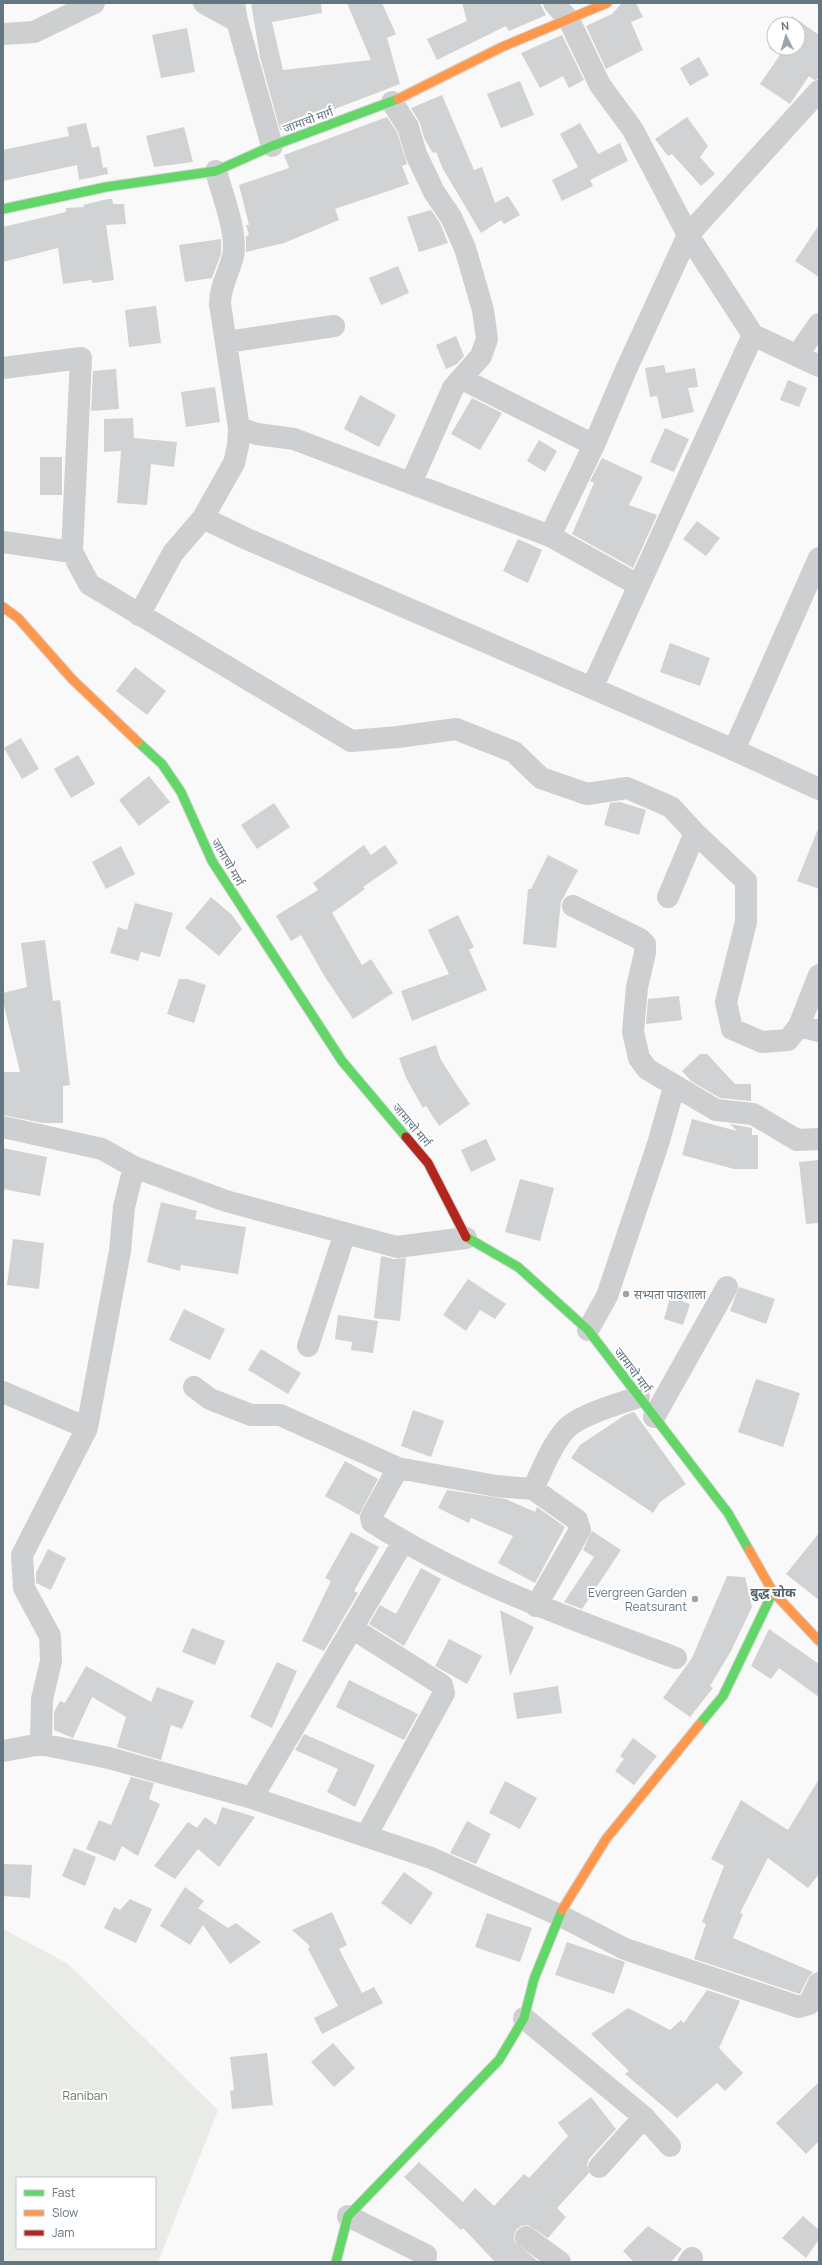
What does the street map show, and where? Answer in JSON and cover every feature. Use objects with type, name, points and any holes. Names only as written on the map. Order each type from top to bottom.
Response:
[{"type":"street","points":[[3,34],[34,32],[94,3]]},
{"type":"street","points":[[204,3],[236,12],[272,146]]},
{"type":"street","points":[[554,3],[569,20],[600,84],[633,130],[688,235],[752,335],[798,354],[819,366]]},
{"type":"street","name":"जामाचो मार्ग","points":[[3,209],[106,187],[216,171],[272,146],[392,102],[502,47],[607,3]]},
{"type":"street","points":[[550,536],[594,445],[625,372],[688,235],[819,91]]},
{"type":"street","points":[[392,102],[408,127],[416,154],[434,192],[451,217],[465,248],[483,310],[487,339],[481,356],[453,388],[411,483]]},
{"type":"street","points":[[139,615],[173,553],[203,518],[234,463],[238,446],[238,428],[227,342],[220,304],[220,294],[233,256],[234,242],[216,171]]},
{"type":"street","points":[[798,354],[819,324]]},
{"type":"street","points":[[227,342],[334,326]]},
{"type":"street","points":[[592,688],[752,335]]},
{"type":"street","points":[[3,368],[81,358],[72,552],[89,584],[351,741],[398,737],[456,729],[514,752],[542,778],[587,794],[627,788],[671,807],[695,833],[746,881],[746,922],[726,1002],[732,1029],[762,1042],[788,1040],[809,1028],[819,975]]},
{"type":"street","points":[[462,379],[594,445]]},
{"type":"street","points":[[238,428],[257,434],[294,439],[550,536],[638,585]]},
{"type":"street","points":[[203,518],[247,539],[734,750],[819,789]]},
{"type":"street","points":[[3,542],[72,552]]},
{"type":"street","points":[[734,750],[819,558]]},
{"type":"street","name":"जामाचो मार्ग","points":[[3,607],[18,618],[72,679],[162,764],[181,792],[216,868],[342,1062],[428,1162],[466,1238],[518,1267],[588,1330],[728,1513],[773,1592],[819,1641]]},
{"type":"street","points":[[668,897],[695,833]]},
{"type":"street","points":[[573,906],[640,940],[645,944],[634,1006],[633,1032],[639,1058],[647,1069],[674,1087],[716,1110],[752,1114],[798,1140],[819,1139]]},
{"type":"street","points":[[588,1330],[607,1296],[658,1144],[674,1087]]},
{"type":"street","points":[[3,1127],[102,1149],[134,1167],[226,1201],[397,1247],[466,1238]]},
{"type":"street","points":[[41,1744],[42,1699],[51,1661],[50,1636],[24,1588],[22,1555],[87,1428],[120,1251],[124,1207],[134,1167]]},
{"type":"street","points":[[308,1346],[345,1233]]},
{"type":"street","points":[[654,1417],[727,1287]]},
{"type":"street","points":[[194,1387],[210,1399],[251,1415],[280,1415],[398,1468],[496,1486],[533,1489],[577,1520],[580,1530],[536,1606]]},
{"type":"street","points":[[3,1392],[87,1428]]},
{"type":"street","points":[[533,1489],[554,1445],[567,1428],[601,1409],[639,1397]]},
{"type":"street","points":[[398,1468],[371,1517],[372,1522],[404,1542],[536,1606],[676,1658]]},
{"type":"street","points":[[252,1798],[404,1542]]},
{"type":"street","points":[[336,2262],[348,2216],[499,2060],[524,2018],[534,1979],[559,1915],[606,1839],[723,1696],[773,1592]]},
{"type":"street","points":[[352,1628],[442,1685],[444,1693],[366,1836]]},
{"type":"street","points":[[3,1751],[41,1744],[109,1758],[252,1798],[431,1858],[559,1915],[625,1949],[799,2007],[809,2004],[819,1983]]},
{"type":"street","points":[[524,2018],[644,2117],[670,2146]]},
{"type":"street","points":[[599,2167],[644,2117]]},
{"type":"street","points":[[348,2216],[426,2255],[425,2262]]},
{"type":"street","points":[[526,2238],[560,2262]]},
{"type":"green space","name":"Raniban","points":[[3,1929],[68,1964],[218,2110],[158,2262],[3,2262]]},
{"type":"building","points":[[251,3],[321,3],[322,13],[272,22],[283,70],[371,60],[347,3],[382,3],[396,34],[387,38],[400,84],[280,130],[260,57]]},
{"type":"building","points":[[462,3],[540,3],[546,15],[509,31],[506,26],[437,60],[427,39],[467,21]]},
{"type":"building","points":[[622,3],[636,3],[643,17],[631,22],[643,50],[606,69],[586,26],[612,14]]},
{"type":"building","points":[[806,26],[819,35],[819,79],[814,80],[809,76],[790,104],[760,84],[779,56],[806,56]]},
{"type":"building","points":[[187,28],[195,72],[161,78],[152,35]]},
{"type":"building","points":[[562,35],[584,80],[569,88],[563,76],[540,88],[521,53]]},
{"type":"building","points":[[699,57],[709,75],[690,86],[680,68]]},
{"type":"building","points":[[520,81],[534,115],[501,128],[487,94]]},
{"type":"building","points":[[442,95],[474,170],[482,167],[495,203],[508,196],[520,215],[504,224],[501,220],[481,233],[443,169],[436,152],[433,153],[424,138],[420,123],[411,108]]},
{"type":"building","points":[[387,117],[397,132],[407,164],[402,166],[409,184],[335,209],[339,220],[284,243],[246,252],[246,236],[249,235],[246,225],[249,225],[239,185],[289,168],[284,155]]},
{"type":"building","points":[[687,117],[708,146],[700,157],[715,174],[701,186],[672,154],[668,156],[655,139]]},
{"type":"building","points":[[86,123],[92,148],[99,146],[103,168],[107,167],[108,174],[79,180],[77,165],[3,181],[3,150],[69,136],[67,127]]},
{"type":"building","points":[[580,123],[598,154],[620,143],[628,161],[590,180],[593,186],[562,201],[552,180],[578,167],[560,134]]},
{"type":"building","points":[[184,127],[193,162],[154,167],[146,136]]},
{"type":"building","points":[[112,199],[113,204],[124,204],[126,224],[106,225],[114,280],[92,283],[92,280],[63,284],[58,248],[3,262],[3,227],[66,212],[66,208],[84,207],[83,205]]},
{"type":"building","points":[[431,210],[440,223],[448,243],[419,252],[407,217]]},
{"type":"building","points":[[819,225],[819,277],[795,261]]},
{"type":"building","points":[[221,239],[221,254],[212,278],[185,282],[179,245]]},
{"type":"building","points":[[398,266],[409,293],[381,305],[369,278]]},
{"type":"building","points":[[156,306],[161,343],[129,347],[125,310]]},
{"type":"building","points":[[456,336],[464,356],[457,364],[446,369],[436,345]]},
{"type":"building","points":[[664,365],[666,373],[695,368],[698,387],[688,388],[694,412],[662,419],[657,396],[650,397],[645,368]]},
{"type":"building","points":[[116,369],[119,409],[91,411],[93,371]]},
{"type":"building","points":[[788,380],[807,388],[799,407],[780,400]]},
{"type":"building","points":[[215,387],[220,422],[186,427],[181,392]]},
{"type":"building","points":[[360,395],[396,415],[379,447],[344,429]]},
{"type":"building","points":[[472,398],[502,413],[480,450],[451,434]]},
{"type":"building","points":[[133,418],[134,438],[177,442],[174,467],[151,464],[147,505],[117,503],[121,451],[104,452],[104,419]]},
{"type":"building","points":[[665,428],[689,439],[674,472],[650,462]]},
{"type":"building","points":[[539,440],[557,451],[545,472],[527,461]]},
{"type":"building","points":[[40,457],[62,457],[62,495],[40,495]]},
{"type":"building","points":[[602,458],[643,477],[629,505],[657,515],[633,568],[572,534],[594,483],[590,481]]},
{"type":"building","points":[[697,521],[720,538],[706,556],[683,539]]},
{"type":"building","points":[[518,539],[542,550],[528,583],[503,571]]},
{"type":"building","points":[[670,643],[710,658],[700,686],[660,672]]},
{"type":"building","points":[[135,667],[166,691],[147,715],[116,691]]},
{"type":"building","points":[[21,738],[39,769],[22,779],[4,748]]},
{"type":"building","points":[[78,755],[95,784],[71,798],[54,769]]},
{"type":"building","points":[[149,776],[170,802],[139,826],[119,800]]},
{"type":"building","points":[[620,802],[646,810],[639,835],[604,825],[610,803]]},
{"type":"building","points":[[274,803],[290,827],[257,849],[241,825]]},
{"type":"building","points":[[819,829],[819,889],[797,881]]},
{"type":"building","points":[[364,845],[371,855],[385,845],[398,863],[363,887],[365,889],[332,913],[362,965],[371,959],[393,993],[353,1019],[325,977],[301,935],[291,941],[276,916],[318,890],[313,883]]},
{"type":"building","points":[[121,846],[135,874],[106,889],[92,862]]},
{"type":"building","points":[[548,855],[578,870],[561,902],[556,948],[523,944],[528,889],[531,889]]},
{"type":"building","points":[[211,897],[232,915],[242,929],[219,956],[185,928]]},
{"type":"building","points":[[135,903],[173,913],[160,957],[141,952],[138,961],[110,953],[118,927],[127,930]]},
{"type":"building","points":[[458,915],[474,947],[469,950],[487,990],[412,1021],[401,991],[449,974],[428,930]]},
{"type":"building","points":[[45,940],[53,1001],[60,1000],[70,1085],[63,1086],[63,1123],[43,1123],[3,1115],[3,1072],[20,1072],[3,1001],[3,993],[27,987],[21,943]]},
{"type":"building","points":[[179,979],[187,979],[206,985],[194,1023],[167,1014]]},
{"type":"building","points":[[679,996],[682,1020],[646,1024],[648,999]]},
{"type":"building","points":[[436,1045],[440,1058],[470,1104],[439,1126],[426,1106],[423,1108],[406,1078],[399,1058]]},
{"type":"building","points":[[700,1054],[707,1054],[735,1084],[751,1084],[751,1101],[720,1098],[691,1081],[682,1071]]},
{"type":"building","points":[[692,1119],[737,1131],[730,1124],[752,1128],[752,1135],[758,1135],[758,1169],[734,1169],[682,1155]]},
{"type":"building","points":[[486,1139],[496,1160],[471,1172],[461,1150]]},
{"type":"building","points":[[3,1148],[47,1157],[40,1196],[3,1189]]},
{"type":"building","points":[[819,1160],[819,1223],[806,1224],[799,1162]]},
{"type":"building","points":[[520,1179],[554,1188],[540,1241],[505,1232]]},
{"type":"building","points":[[161,1202],[197,1211],[195,1219],[246,1227],[238,1274],[181,1265],[180,1271],[147,1262]]},
{"type":"building","points":[[13,1239],[44,1243],[39,1289],[7,1285]]},
{"type":"building","points":[[381,1256],[394,1259],[406,1258],[400,1321],[374,1318]]},
{"type":"building","points":[[468,1279],[506,1304],[495,1319],[480,1310],[466,1331],[443,1315]]},
{"type":"building","points":[[739,1287],[775,1299],[766,1324],[730,1311]]},
{"type":"building","points":[[670,1297],[690,1304],[683,1325],[664,1319]]},
{"type":"building","points":[[184,1309],[225,1329],[210,1360],[169,1340]]},
{"type":"building","points":[[338,1315],[378,1321],[373,1353],[351,1350],[352,1342],[335,1339]]},
{"type":"building","points":[[261,1349],[301,1373],[288,1394],[248,1370]]},
{"type":"building","points":[[756,1379],[800,1393],[783,1447],[738,1432]]},
{"type":"building","points":[[413,1410],[444,1421],[431,1457],[401,1446]]},
{"type":"building","points":[[634,1412],[686,1484],[660,1502],[653,1513],[571,1458],[580,1445],[625,1415]]},
{"type":"building","points":[[345,1461],[378,1479],[359,1515],[325,1496]]},
{"type":"building","points":[[447,1490],[506,1499],[535,1512],[537,1507],[565,1527],[535,1583],[498,1563],[513,1536],[471,1518],[469,1523],[438,1508]]},
{"type":"building","points":[[592,1531],[621,1550],[582,1609],[564,1602],[594,1557],[583,1550]]},
{"type":"building","points":[[351,1532],[379,1547],[354,1591],[358,1593],[324,1651],[302,1641],[331,1581],[325,1578]]},
{"type":"building","points":[[819,1533],[819,1600],[786,1574]]},
{"type":"building","points":[[48,1549],[66,1558],[51,1590],[36,1583],[36,1573]]},
{"type":"building","points":[[421,1568],[441,1579],[404,1646],[369,1624],[380,1605],[396,1614]]},
{"type":"building","points":[[727,1576],[745,1577],[752,1607],[731,1651],[710,1686],[713,1688],[690,1717],[663,1698],[692,1658]]},
{"type":"building","points":[[500,1610],[534,1627],[510,1676]]},
{"type":"building","points":[[192,1628],[225,1641],[215,1665],[182,1652]]},
{"type":"building","points":[[769,1629],[819,1664],[819,1697],[779,1668],[771,1679],[751,1666]]},
{"type":"building","points":[[449,1639],[482,1656],[467,1684],[435,1666]]},
{"type":"building","points":[[277,1662],[297,1671],[272,1728],[250,1717]]},
{"type":"building","points":[[86,1666],[151,1702],[157,1687],[194,1701],[182,1729],[171,1725],[161,1760],[117,1747],[126,1717],[92,1697],[73,1738],[54,1730],[54,1712],[60,1701],[65,1703]]},
{"type":"building","points":[[349,1680],[418,1714],[404,1740],[336,1707]]},
{"type":"building","points":[[558,1686],[562,1713],[517,1719],[513,1693]]},
{"type":"building","points":[[304,1734],[375,1765],[355,1807],[327,1792],[338,1769],[295,1750]]},
{"type":"building","points":[[633,1738],[657,1756],[634,1785],[615,1771],[624,1759],[620,1756]]},
{"type":"building","points":[[131,1777],[154,1783],[149,1799],[160,1804],[138,1856],[122,1846],[115,1861],[86,1849],[99,1820],[111,1825]]},
{"type":"building","points":[[819,1779],[819,1874],[808,1888],[768,1858],[740,1913],[743,1914],[733,1938],[813,1972],[808,1978],[800,1994],[694,1959],[706,1924],[702,1922],[724,1866],[711,1859],[741,1800],[788,1830]]},
{"type":"building","points":[[505,1781],[537,1798],[520,1829],[489,1813]]},
{"type":"building","points":[[222,1807],[255,1817],[219,1867],[198,1849],[175,1879],[154,1866],[188,1822],[197,1828],[205,1817],[216,1825]]},
{"type":"building","points":[[467,1821],[491,1834],[476,1864],[450,1853]]},
{"type":"building","points":[[74,1848],[96,1857],[85,1886],[62,1876]]},
{"type":"building","points":[[3,1864],[32,1865],[30,1898],[3,1896]]},
{"type":"building","points":[[404,1872],[433,1893],[411,1925],[381,1903]]},
{"type":"building","points":[[185,1887],[204,1901],[198,1908],[228,1928],[236,1923],[261,1942],[230,1964],[203,1925],[190,1945],[160,1926]]},
{"type":"building","points":[[130,1899],[152,1909],[136,1943],[104,1928],[114,1907],[120,1910]]},
{"type":"building","points":[[332,1912],[347,1945],[339,1949],[362,1993],[374,1987],[383,2003],[322,2034],[314,2018],[338,2006],[308,1949],[310,1946],[292,1930]]},
{"type":"building","points":[[487,1913],[532,1928],[520,1962],[475,1947]]},
{"type":"building","points":[[567,1942],[625,1962],[614,1994],[555,1975]]},
{"type":"building","points":[[707,1990],[740,2001],[719,2048],[743,2073],[725,2091],[717,2083],[677,2118],[625,2074],[629,2071],[591,2034],[628,2008],[670,2030],[681,2020],[684,2023]]},
{"type":"building","points":[[333,2043],[355,2068],[334,2087],[311,2062]]},
{"type":"building","points":[[267,2053],[273,2105],[232,2109],[230,2091],[234,2090],[230,2057]]},
{"type":"building","points":[[819,2082],[819,2141],[806,2154],[776,2123]]},
{"type":"building","points":[[591,2097],[616,2129],[589,2159],[587,2165],[589,2173],[557,2208],[566,2217],[548,2238],[528,2225],[521,2226],[516,2230],[514,2236],[515,2242],[539,2262],[495,2262],[463,2228],[461,2230],[404,2177],[419,2162],[463,2202],[475,2188],[494,2206],[524,2174],[529,2178],[568,2136],[558,2123]]},
{"type":"building","points":[[803,2216],[819,2230],[819,2239],[806,2258],[782,2238]]},
{"type":"building","points":[[648,2226],[682,2249],[671,2262],[634,2262],[623,2251]]},
{"type":"traffic: fast","points":[[3,209],[106,187],[216,171],[272,146],[398,99]]},
{"type":"traffic: fast","points":[[138,742],[162,764],[181,792],[212,861],[342,1061],[406,1137]]},
{"type":"traffic: fast","points":[[466,1237],[518,1267],[588,1330],[728,1513],[749,1550]]},
{"type":"traffic: fast","points":[[699,1725],[723,1696],[773,1592]]},
{"type":"traffic: fast","points":[[336,2262],[348,2216],[499,2060],[524,2018],[534,1979],[562,1910]]},
{"type":"traffic: slow","points":[[398,99],[502,47],[607,3]]},
{"type":"traffic: slow","points":[[3,607],[18,618],[72,679],[138,742]]},
{"type":"traffic: slow","points":[[749,1550],[773,1592],[819,1641]]},
{"type":"traffic: slow","points":[[562,1910],[606,1839],[699,1725]]},
{"type":"traffic: jam","points":[[406,1137],[428,1163],[466,1237]]},
{"type":"place","name":"सभ्यता पाठशाला","points":[[626,1294]]},
{"type":"place","name":"Evergreen Garden Reatsurant","points":[[695,1599]]},
{"type":"district","name":"बुद्ध चोक","points":[[773,1592]]}]
